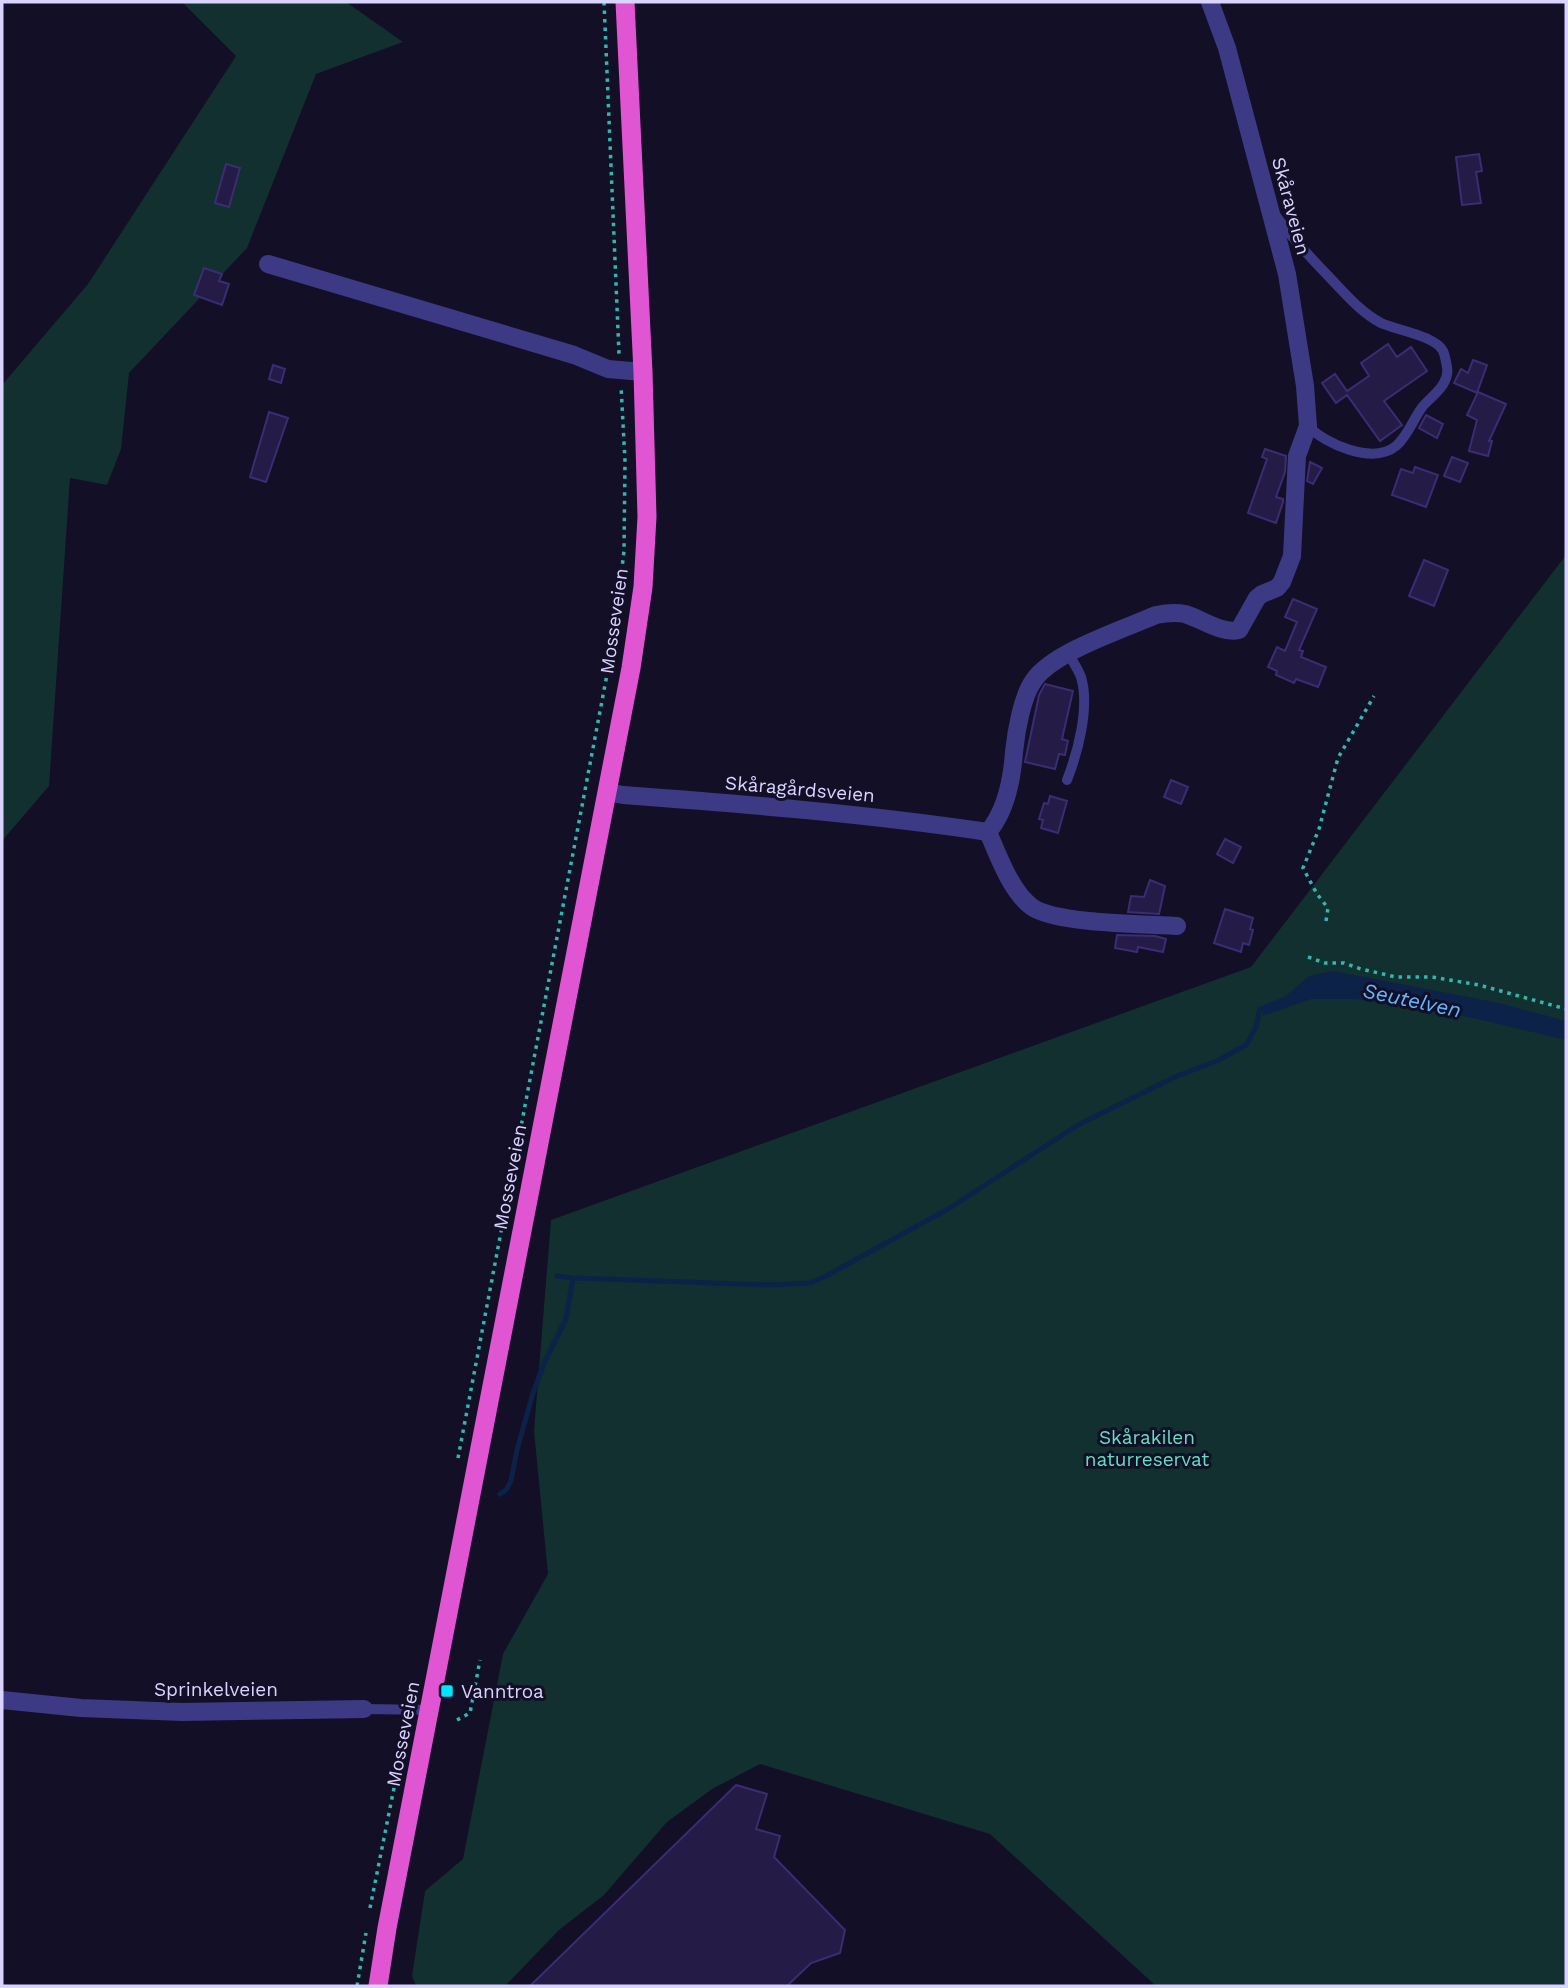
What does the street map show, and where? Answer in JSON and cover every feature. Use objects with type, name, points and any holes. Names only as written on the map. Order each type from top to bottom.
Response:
[{"type":"highway","name":"Mosseveien","points":[[378,1986],[631,668],[643,587],[647,517],[643,372],[625,2]]},
{"type":"street","name":"Skåraveien","points":[[1210,2],[1227,48],[1287,274],[1305,386],[1308,426]]},
{"type":"street","points":[[268,264],[574,355],[608,369],[643,372]]},
{"type":"street","points":[[1177,926],[1086,921],[1032,907],[1010,882],[988,832],[996,823],[1007,792],[1015,742],[1029,688],[1035,677],[1048,665],[1068,653],[1166,613],[1183,614],[1232,632],[1239,630],[1257,598],[1283,582],[1292,556],[1297,456],[1308,426]]},
{"type":"street","name":"Skåragårdsveien","points":[[607,792],[757,804],[988,832]]},
{"type":"street","name":"Sprinkelveien","points":[[2,1700],[81,1708],[182,1712],[364,1709]]},
{"type":"lane","points":[[1270,208],[1287,232],[1370,316],[1432,341],[1443,350],[1448,375],[1397,446],[1380,453],[1353,450],[1327,440],[1308,426]]},
{"type":"lane","points":[[1067,780],[1075,758],[1084,703],[1080,674],[1068,653]]},
{"type":"lane","name":"Sprinkelveien","points":[[364,1709],[431,1710]]},
{"type":"path","points":[[457,1462],[613,643],[624,551],[625,461],[604,2]]},
{"type":"path","points":[[1326,921],[1328,908],[1303,868],[1319,829],[1338,758],[1374,696]]},
{"type":"path","points":[[1308,957],[1325,963],[1345,962],[1361,970],[1396,977],[1432,977],[1479,985],[1566,1009]]},
{"type":"path","points":[[457,1720],[470,1713],[480,1660]]},
{"type":"path","points":[[370,1912],[399,1763]]},
{"type":"path","points":[[357,1986],[367,1926]]},
{"type":"green space","points":[[182,2],[346,2],[403,42],[316,74],[247,248],[129,373],[121,449],[107,485],[70,478],[49,786],[2,841],[2,385],[88,284],[236,56]]},
{"type":"green space","name":"Skårakilen naturreservat","points":[[1566,555],[1566,1986],[1156,1986],[990,1834],[760,1764],[712,1789],[667,1822],[604,1895],[559,1930],[505,1986],[416,1986],[412,1976],[425,1891],[463,1859],[503,1654],[548,1574],[534,1431],[551,1220],[1251,967]]},
{"type":"water","name":"Seutelven","points":[[1333,971],[1499,1003],[1566,1021],[1566,1040],[1473,1018],[1357,999],[1311,999],[1263,1016],[1262,1006],[1286,996],[1309,976]]},
{"type":"building","points":[[1479,154],[1482,171],[1476,172],[1481,203],[1462,205],[1456,157]]},
{"type":"building","points":[[226,164],[240,168],[229,207],[215,203]]},
{"type":"building","points":[[204,268],[222,274],[219,281],[229,284],[222,305],[194,295]]},
{"type":"building","points":[[1388,344],[1397,357],[1411,347],[1427,371],[1384,401],[1402,425],[1380,441],[1347,395],[1336,403],[1322,383],[1335,374],[1347,391],[1369,376],[1361,363]]},
{"type":"building","points":[[1473,360],[1487,365],[1477,393],[1454,383],[1461,369],[1468,373]]},
{"type":"building","points":[[273,365],[285,369],[281,383],[269,379]]},
{"type":"building","points":[[1478,392],[1506,404],[1489,441],[1492,441],[1488,456],[1469,451],[1477,420],[1467,415]]},
{"type":"building","points":[[269,412],[288,418],[266,482],[250,477]]},
{"type":"building","points":[[1426,415],[1443,424],[1437,438],[1419,428]]},
{"type":"building","points":[[1265,449],[1286,456],[1285,472],[1276,497],[1283,499],[1283,502],[1276,523],[1248,513],[1267,459],[1262,457]]},
{"type":"building","points":[[1452,457],[1468,463],[1460,482],[1444,476]]},
{"type":"building","points":[[1310,462],[1322,468],[1313,484],[1307,481]]},
{"type":"building","points":[[1415,467],[1438,475],[1426,507],[1392,495],[1401,469],[1413,473]]},
{"type":"building","points":[[1424,560],[1448,570],[1434,606],[1409,596]]},
{"type":"building","points":[[1293,599],[1317,609],[1299,650],[1303,651],[1301,657],[1326,667],[1318,687],[1296,679],[1294,683],[1276,675],[1277,671],[1268,667],[1277,647],[1285,651],[1297,622],[1285,617]]},
{"type":"building","points":[[1045,684],[1073,691],[1062,739],[1068,741],[1065,755],[1059,754],[1055,769],[1025,762],[1039,695]]},
{"type":"building","points":[[1171,780],[1188,787],[1181,804],[1164,797]]},
{"type":"building","points":[[1050,796],[1067,801],[1058,833],[1041,828],[1043,820],[1039,819],[1044,803],[1048,804]]},
{"type":"building","points":[[1225,839],[1241,847],[1233,863],[1217,854]]},
{"type":"building","points":[[1150,880],[1165,886],[1159,914],[1128,912],[1131,896],[1144,897]]},
{"type":"building","points":[[1225,909],[1253,918],[1249,945],[1243,943],[1241,952],[1214,943]]},
{"type":"building","points":[[1117,935],[1166,939],[1163,952],[1138,947],[1137,952],[1115,948]]},
{"type":"building","points":[[736,1785],[767,1794],[756,1829],[780,1836],[774,1857],[845,1930],[840,1953],[811,1963],[787,1986],[530,1986]]},
{"type":"waterway","points":[[557,1276],[770,1285],[810,1283],[948,1209],[1078,1125],[1246,1045],[1256,1027],[1260,1009]]},
{"type":"waterway","points":[[500,1494],[511,1481],[533,1393],[566,1319],[573,1278]]},
{"type":"place","name":"Vanntroa","points":[[447,1691]]}]
